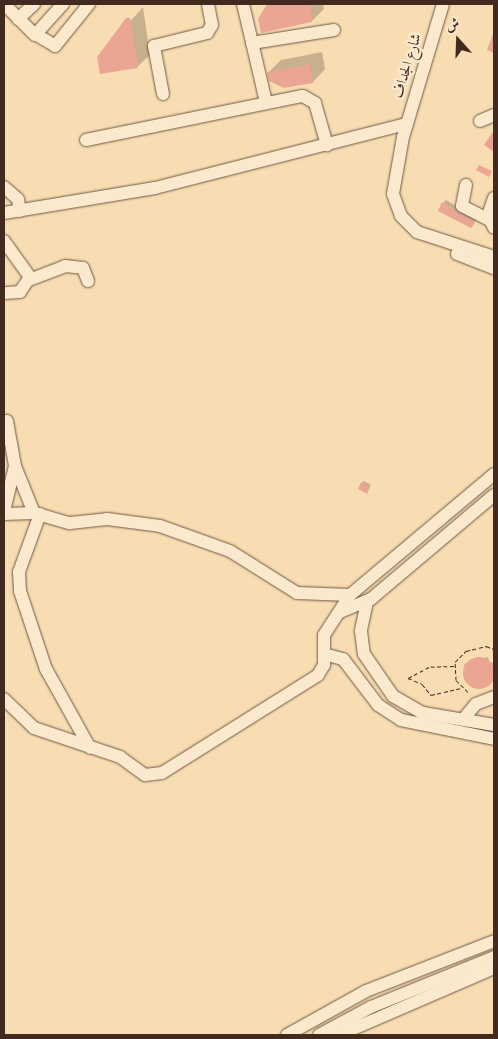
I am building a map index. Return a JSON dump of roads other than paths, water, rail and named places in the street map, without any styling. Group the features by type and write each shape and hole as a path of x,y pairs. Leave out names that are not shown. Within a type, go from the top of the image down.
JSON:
{"street":[{"path":"4,4 35,34 56,46 89,4"},
{"path":"18,19 34,4"},
{"path":"35,34 63,4"},
{"path":"163,94 154,46 207,33 212,25 208,4"},
{"path":"243,4 266,102"},
{"name":"شارع الجداف","path":"403,137 443,4"},
{"path":"252,43 334,30"},
{"path":"86,140 266,102 310,98 327,145"},
{"path":"480,121 494,115"},
{"path":"4,213 115,197 407,124"},
{"path":"403,137 393,187 406,222 424,235 494,256"},
{"path":"403,137 387,186 396,218 414,236 494,268"},
{"path":"466,185 462,206 492,224 494,198"},
{"path":"4,187 18,199 20,211"},
{"path":"4,241 24,265 30,280"},
{"path":"4,293 20,292 30,280 65,266 83,268 88,281"},
{"path":"7,421 15,466 37,513 19,572 20,591 46,669 90,748"},
{"path":"15,466 4,513 37,513 65,523 107,519 169,529 230,551 297,593 350,595"},
{"path":"4,699 28,726 120,757 145,775 162,773 318,675 324,654 324,635 350,595 494,474"},
{"path":"340,612 367,602 494,495"},
{"path":"480,508 494,506"},
{"path":"367,602 362,646 372,668 393,696 424,713 465,717 494,725"},
{"path":"324,654 344,659 378,705 401,720 494,739"},
{"path":"465,717 476,704 494,696"},
{"path":"287,1035 366,991 494,941"},
{"path":"319,1035 371,1007 494,957"},
{"path":"339,1035 494,968"}]}
